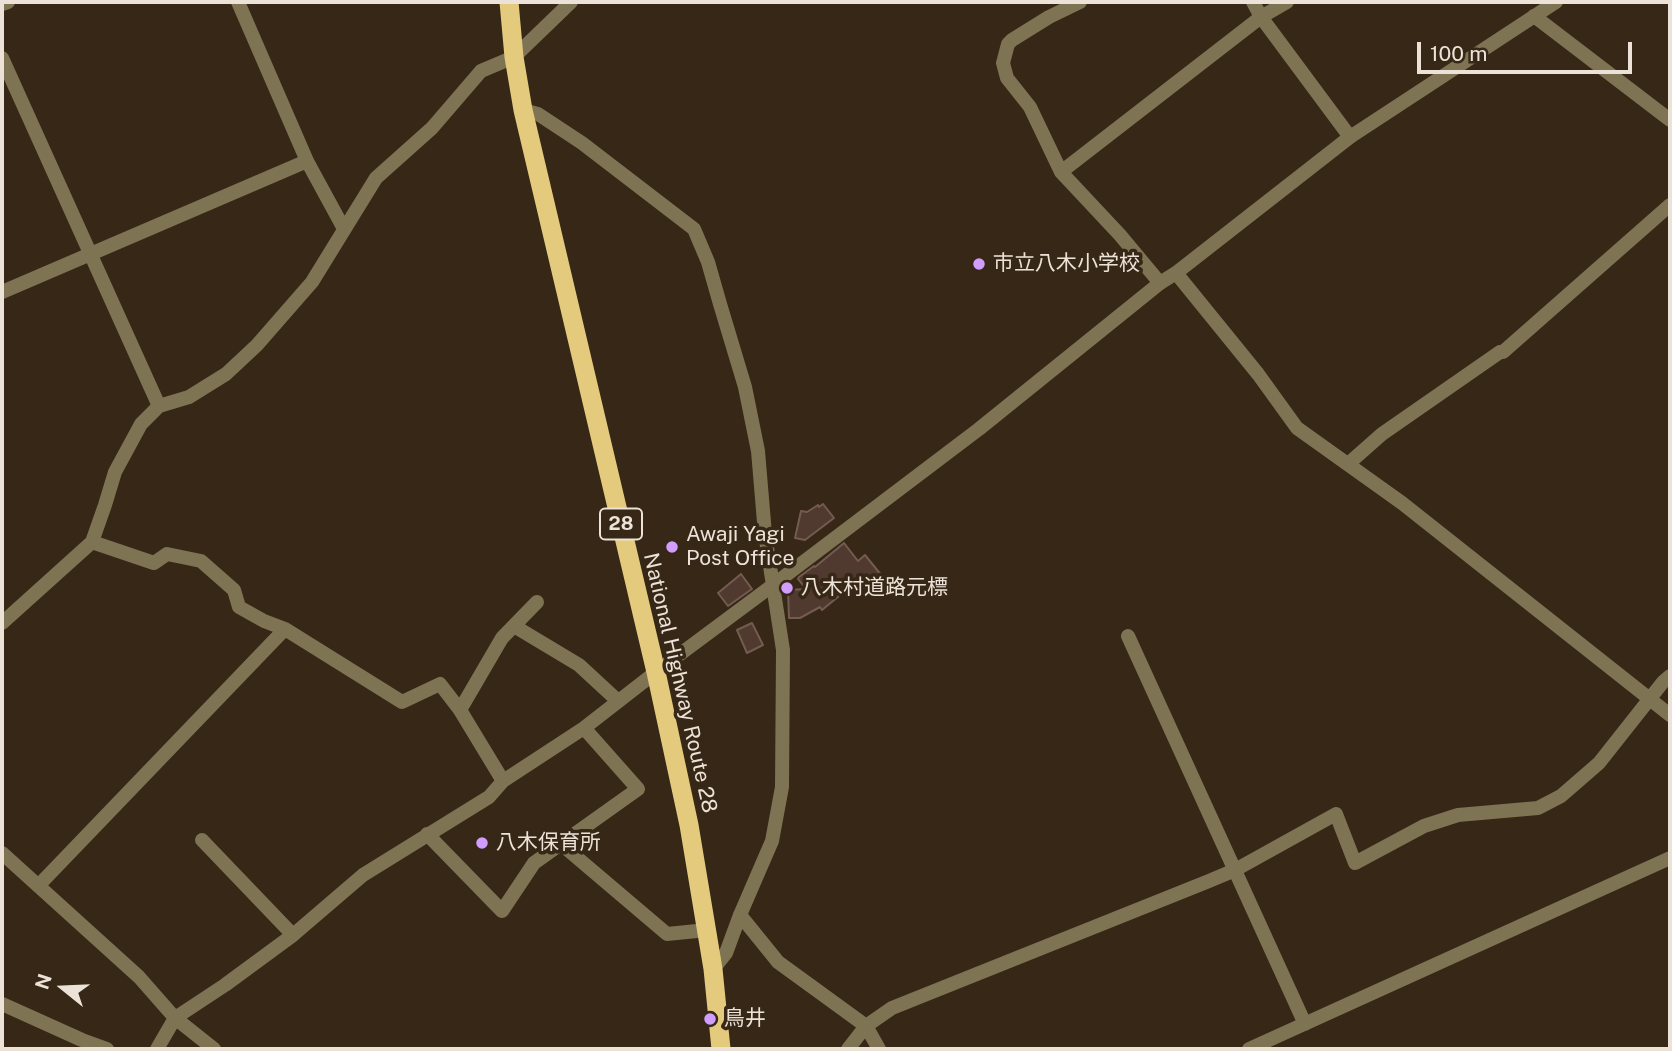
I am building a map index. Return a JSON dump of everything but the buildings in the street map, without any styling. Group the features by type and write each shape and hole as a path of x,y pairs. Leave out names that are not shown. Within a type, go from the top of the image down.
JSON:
{"highway":[{"name":"National Highway Route 28","path":"509,2 514,57 523,110 656,672 689,825 713,970 721,1049"}],"street":[{"path":"2,4 8,2"},
{"path":"238,2 307,161 344,229"},
{"path":"2,623 92,542 115,472 141,424 159,406 189,397 226,374 257,345 312,282 376,178 432,128 481,71 514,57 571,2"},
{"path":"1080,2 1049,17 1008,44 1003,62 1007,78 1030,107 1061,172 1160,283"},
{"path":"1253,2 1261,17 1350,137"},
{"path":"1061,172 1261,17 1287,2"},
{"path":"157,1049 175,1018 293,935 363,875 489,797 503,781 584,728 968,437 1160,283 1350,137 1556,2"},
{"path":"1534,16 1670,120"},
{"path":"2,58 159,406"},
{"path":"523,110 538,114 582,142 694,229 708,262 746,387 758,451 765,534 783,650 782,787 772,841 726,953 713,970"},
{"path":"2,292 307,161"},
{"path":"1348,464 1382,434 1503,352 1670,205"},
{"path":"1176,273 1258,374 1297,429 1402,503 1670,715"},
{"path":"92,542 154,562 167,555 201,561 234,590 239,607 285,629 401,702 440,684 460,710 503,781"},
{"path":"460,710 502,638 537,602"},
{"path":"514,626 579,665 618,701"},
{"path":"38,886 285,629"},
{"path":"1128,636 1305,1024"},
{"path":"848,1049 866,1026 892,1008 1235,870 1336,814 1355,863 1435,822 1458,816 1538,808 1561,796 1599,763 1670,676"},
{"path":"427,834 502,911 534,863 638,789 584,728"},
{"path":"202,840 293,935"},
{"path":"561,844 667,934 707,930"},
{"path":"2,853 139,977 175,1018 214,1049"},
{"path":"1249,1049 1670,858"},
{"path":"740,915 778,961 866,1026 880,1049"},
{"path":"2,1004 107,1049"}],"place":[{"name":"市立八木小学校","path":"979,264"},
{"name":"Awaji Yagi Post Office","path":"672,547"},
{"name":"八木村道路元標","path":"787,588"},
{"name":"八木保育所","path":"482,843"},
{"name":"鳥井","path":"710,1019"}]}
